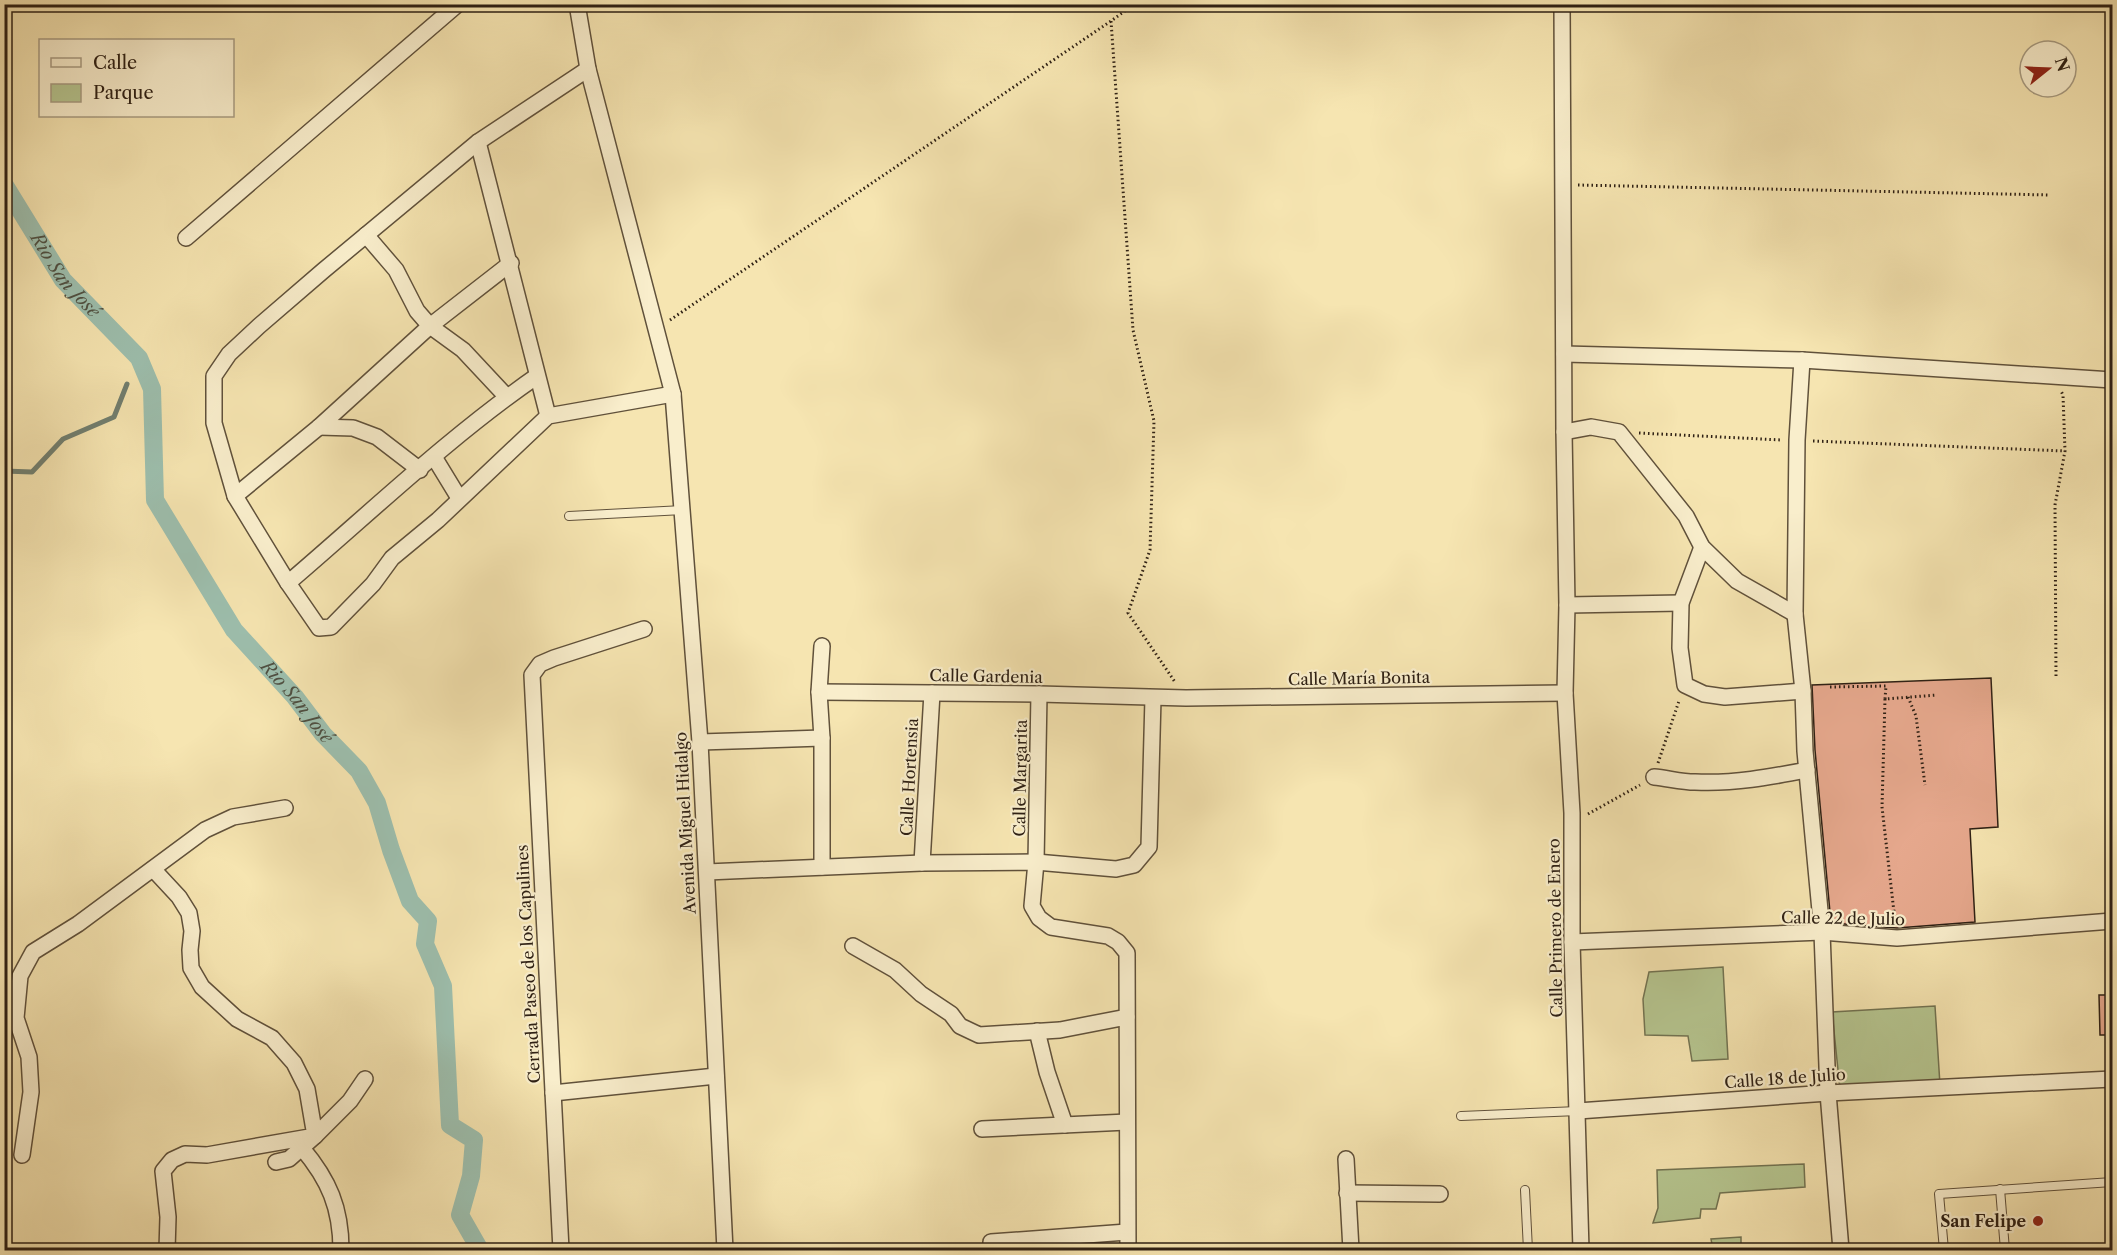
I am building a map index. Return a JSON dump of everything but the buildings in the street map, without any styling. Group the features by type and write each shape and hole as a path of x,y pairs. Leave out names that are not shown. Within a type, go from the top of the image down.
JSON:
{"street":[{"path":"186,238 458,4"},
{"name":"Avenida Miguel Hidalgo","path":"577,4 588,69 673,394 700,742 725,1251"},
{"name":"Calle Primero de Enero","path":"1563,4 1564,432 1568,605 1565,693 1572,813 1572,942 1581,1251"},
{"path":"588,69 478,142 237,347 214,376 214,423 235,496 288,583 319,628 331,627 373,584 392,558 438,520 548,416 673,394"},
{"path":"478,142 511,263 548,416"},
{"path":"366,235 396,270 407,295 430,326 463,350 507,397"},
{"path":"235,496 319,427 430,326 511,263"},
{"path":"1564,354 1802,360 2112,380"},
{"path":"1802,360 1797,440 1795,614 1822,932 1828,1093 1841,1251"},
{"path":"288,583 434,457 507,397 537,376"},
{"path":"319,427 353,428 377,437 420,470"},
{"path":"1564,432 1591,427 1619,432 1686,516 1702,548 1737,581 1795,614"},
{"path":"434,457 459,498"},
{"path":"1702,548 1680,603 1680,648 1685,685 1704,694 1725,697 1803,690"},
{"path":"1568,605 1680,603"},
{"name":"Cerrada Paseo de los Capulines","path":"561,1251 532,675 540,664 554,658 644,629"},
{"path":"822,646 819,692 822,738 822,867"},
{"name":"Calle Gardenia","path":"819,692 1039,694 1153,698"},
{"name":"Calle Hortensia","path":"922,863 932,693"},
{"name":"Calle María Bonita","path":"1153,698 1565,693"},
{"name":"Calle Margarita","path":"1039,694 1036,862 1032,906 1039,918 1051,927 1108,936 1118,942 1127,953 1128,1251"},
{"path":"706,872 922,863 1036,862 1116,869 1134,865 1149,847 1153,698"},
{"path":"700,742 822,738"},
{"path":"1654,777 1695,782 1728,782 1762,779 1807,770"},
{"path":"22,1155 31,1092 29,1057 10,1018 20,975 33,952 78,924 205,830 233,817 285,807"},
{"path":"153,869 179,897 189,913 192,931 191,968 202,987 237,1019 272,1038 294,1063 307,1089 315,1136"},
{"name":"Calle 22 de Julio","path":"1572,942 1822,932 1897,938 2112,921"},
{"path":"853,946 895,970 921,994 951,1014 960,1026 980,1035 1060,1030 1127,1017"},
{"path":"1037,1031 1047,1072 1065,1125"},
{"path":"553,1093 716,1076"},
{"path":"276,1162 289,1159 315,1136 350,1101 365,1079"},
{"name":"Calle 18 de Julio","path":"1578,1110 1828,1093 2112,1079"},
{"path":"982,1129 1127,1122"},
{"path":"166,1251 168,1217 163,1172 172,1160 185,1154 207,1155 315,1136"},
{"path":"302,1148 316,1166 338,1212 341,1251"},
{"path":"1346,1159 1351,1251"},
{"path":"1347,1193 1440,1194"},
{"path":"991,1242 1127,1232"}],"lane":[{"path":"569,516 683,510"},
{"name":"Calle 18 de Julio","path":"1461,1116 1578,1110"},
{"path":"1944,1251 1939,1194 2112,1182"},
{"path":"1525,1190 1527,1251"},
{"path":"2000,1190 2005,1251"}],"path":[{"path":"657,329 1111,21 1129,8 1130,4"},
{"path":"1111,21 1134,330 1154,421 1150,550 1128,613 1186,698"},
{"path":"1564,184 2049,195"},
{"path":"2053,377 2063,395 2066,451 2055,504 2056,676"},
{"path":"1619,432 2066,451"},
{"path":"1830,687 1886,686 1882,807 1897,938"},
{"path":"1885,699 1937,695"},
{"path":"1908,697 1916,716 1924,785"}],"green space":[{"path":"1723,967 1728,1059 1692,1061 1688,1036 1645,1035 1643,999 1649,972"},
{"path":"1935,1006 1940,1085 1840,1089 1832,1012"},
{"path":"1804,1164 1805,1187 1720,1193 1716,1209 1701,1209 1700,1218 1653,1223 1658,1208 1657,1170"},
{"path":"1741,1237 1741,1250 1713,1250 1711,1239"}],"waterway":[{"name":"Rio San José","path":"4,184 63,280 139,358 152,389 155,500 234,630 295,697 323,734 359,771 377,803 410,901 428,921 425,944 443,986 450,1125 474,1140 471,1176 460,1215 480,1250"},
{"path":"4,471 32,472 63,439 114,417 127,384"}],"place":[{"name":"San Felipe","path":"2038,1221"}]}
